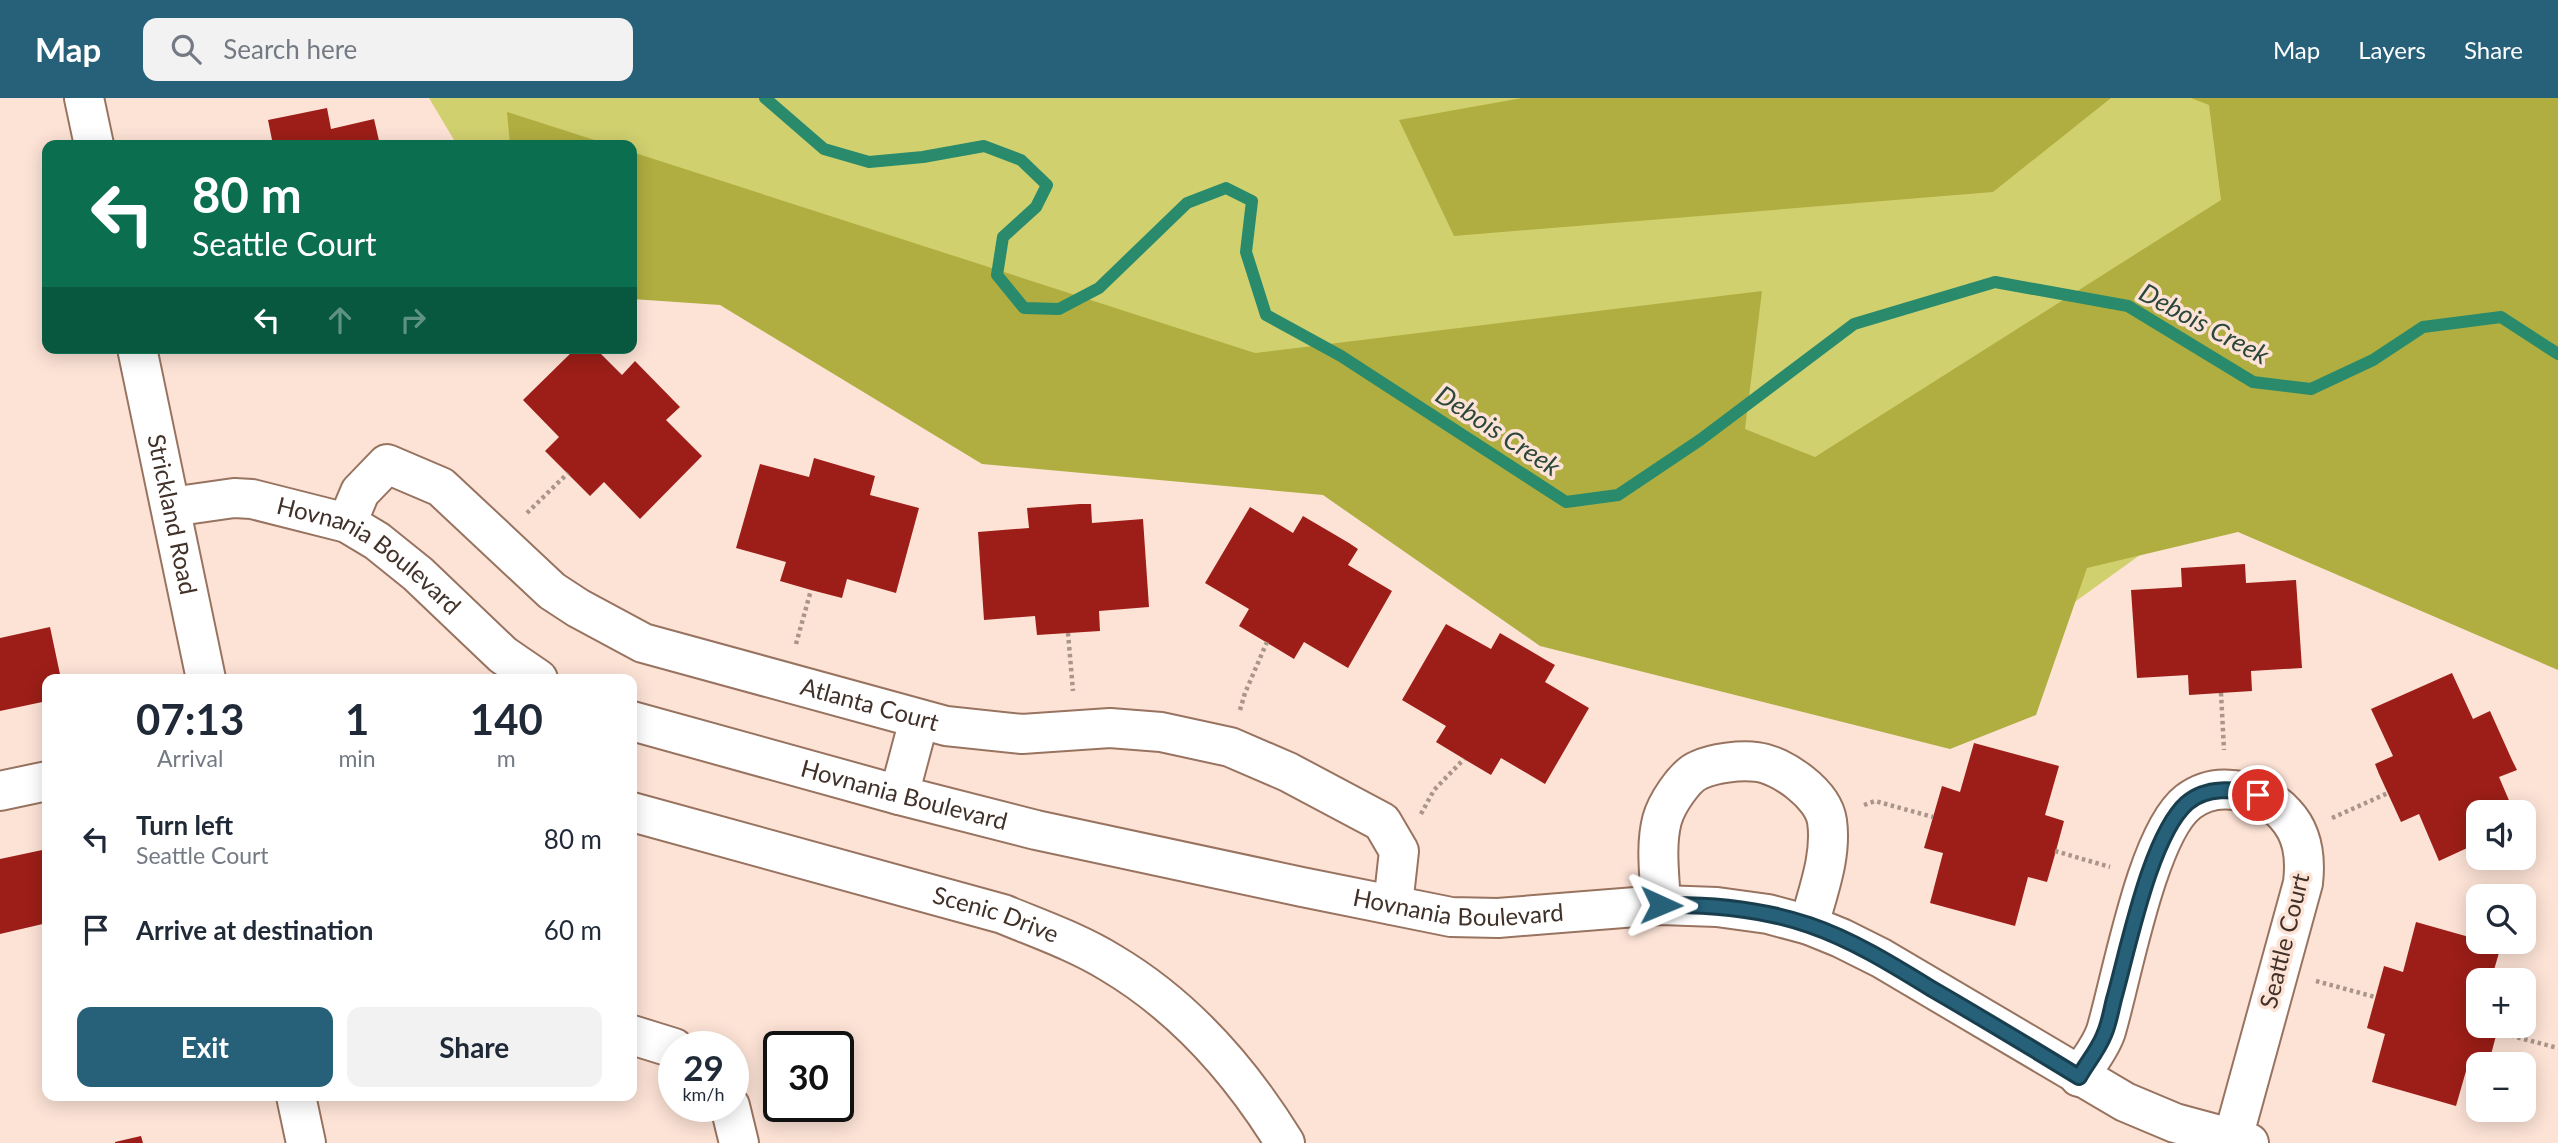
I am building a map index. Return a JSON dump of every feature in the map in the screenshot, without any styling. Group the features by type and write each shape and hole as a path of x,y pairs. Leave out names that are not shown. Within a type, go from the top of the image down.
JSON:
{"street":[{"path":"84,98 93,140"},
{"name":"Strickland Road","path":"138,354 205,674"},
{"name":"Atlanta Court","path":"347,523 360,492 387,464 441,487 552,591 643,643 919,720 968,730 1022,734 1110,728 1161,732 1230,747 1288,772 1382,822 1399,851 1393,905"},
{"name":"Hovnania Boulevard","path":"171,507 234,498 252,499 347,523 377,541 503,654 531,674"},
{"path":"899,795 919,720"},
{"name":"Hovnania Boulevard","path":"637,722 1035,830 1451,917 1498,918 1661,905 1717,907 1768,914 1809,925 1881,958 2125,1102 2175,1123 2241,1141"},
{"path":"1661,905 1659,856 1662,820 1674,793 1697,770 1718,765 1758,762 1795,778 1816,798 1826,819 1827,858 1809,925"},
{"path":"0,791 42,782"},
{"name":"Seattle Court","path":"2079,1077 2105,1034 2148,877 2173,820 2187,803 2205,792 2227,789 2258,795 2272,801 2295,827 2304,849 2305,870 2241,1141"},
{"name":"Scenic Drive","path":"637,813 1003,914 1061,937 1111,963 1189,1020 1227,1060 1261,1104 1285,1143"},
{"path":"637,1037 658,1043"},
{"path":"297,1101 306,1143"},
{"path":"734,1122 739,1143"}],"path":[{"path":"538,503 568,473"},
{"path":"800,628 811,590"},
{"path":"1068,633 1072,676"},
{"path":"1245,693 1267,642"},
{"path":"2221,692 2223,733"},
{"path":"1434,790 1464,759"},
{"path":"2348,811 2388,793"},
{"path":"1875,801 1933,817"},
{"path":"2055,851 2097,864"},
{"path":"2331,985 2375,997"},
{"path":"2520,1038 2558,1048"}],"shaded area":[{"path":"429,98 2558,98 2208,506 2033,632 1289,451 637,261 637,140 454,140"},
{"path":"1522,98 2111,98 1993,192 1454,236 1399,120"},
{"path":"2191,98 2558,98 2558,670 2238,532 2087,568 2036,715 1950,749 1540,646 1323,495 982,464 720,305 637,299 637,154 1255,353 1762,291 1745,429 1815,457 2221,200 2209,105"},
{"path":"507,112 594,140 510,140"}],"building":[{"path":"327,108 331,129 374,119 379,140 272,140 268,120"},
{"path":"570,354 601,354 622,375 635,361 680,407 666,420 702,456 640,519 604,482 590,496 545,451 559,437 523,400"},
{"path":"814,458 875,476 870,495 919,508 896,593 847,579 842,598 811,590 780,581 786,562 736,548 760,464 809,477"},
{"path":"1091,504 1092,523 1143,519 1149,607 1099,611 1100,631 1037,635 1035,616 984,620 978,532 1029,528 1027,508"},
{"path":"1250,507 1293,533 1303,516 1349,543 1358,549 1348,565 1392,591 1348,668 1304,642 1294,659 1239,626 1249,609 1205,583"},
{"path":"2245,564 2246,583 2296,580 2302,668 2251,671 2252,691 2189,695 2188,675 2137,678 2131,590 2182,587 2181,568"},
{"path":"1446,624 1491,649 1500,633 1555,665 1545,682 1589,708 1545,784 1501,758 1491,775 1436,742 1446,726 1402,700"},
{"path":"50,627 60,674 42,674 42,702 0,711 0,638"},
{"path":"2452,673 2473,719 2490,711 2517,770 2499,777 2509,800 2466,800 2466,849 2439,861 2419,814 2401,822 2375,764 2393,756 2371,709"},
{"path":"1974,743 2059,766 2045,815 2064,821 2054,858 2047,882 2028,877 2015,926 1930,903 1943,853 1924,848 1942,786 1960,792"},
{"path":"42,850 42,924 0,934 0,859"},
{"path":"2416,922 2466,936 2466,954 2499,954 2495,968 2466,968 2466,1038 2496,1038 2492,1052 2466,1052 2466,1071 2456,1106 2372,1082 2385,1034 2367,1028 2384,966 2403,972"},
{"path":"141,1136 143,1143 115,1143 115,1142"}],"waterway":[{"name":"Debois Creek","path":"765,98 824,149 869,162 923,157 984,146 1021,160 1047,185 1036,207 1003,237 997,275 1024,308 1059,309 1099,288 1187,203 1226,188 1252,201 1246,252 1266,315 1341,356 1566,502 1618,495 1700,440 1854,324 1995,282 2128,306 2253,382 2311,389 2373,360 2423,327 2501,317 2558,354"}],"route":[{"path":"1661,905 1717,907 1768,914 1841,937 1881,958 2079,1077 2105,1034 2148,877 2173,820 2187,803 2205,792 2227,789 2258,795"}]}
